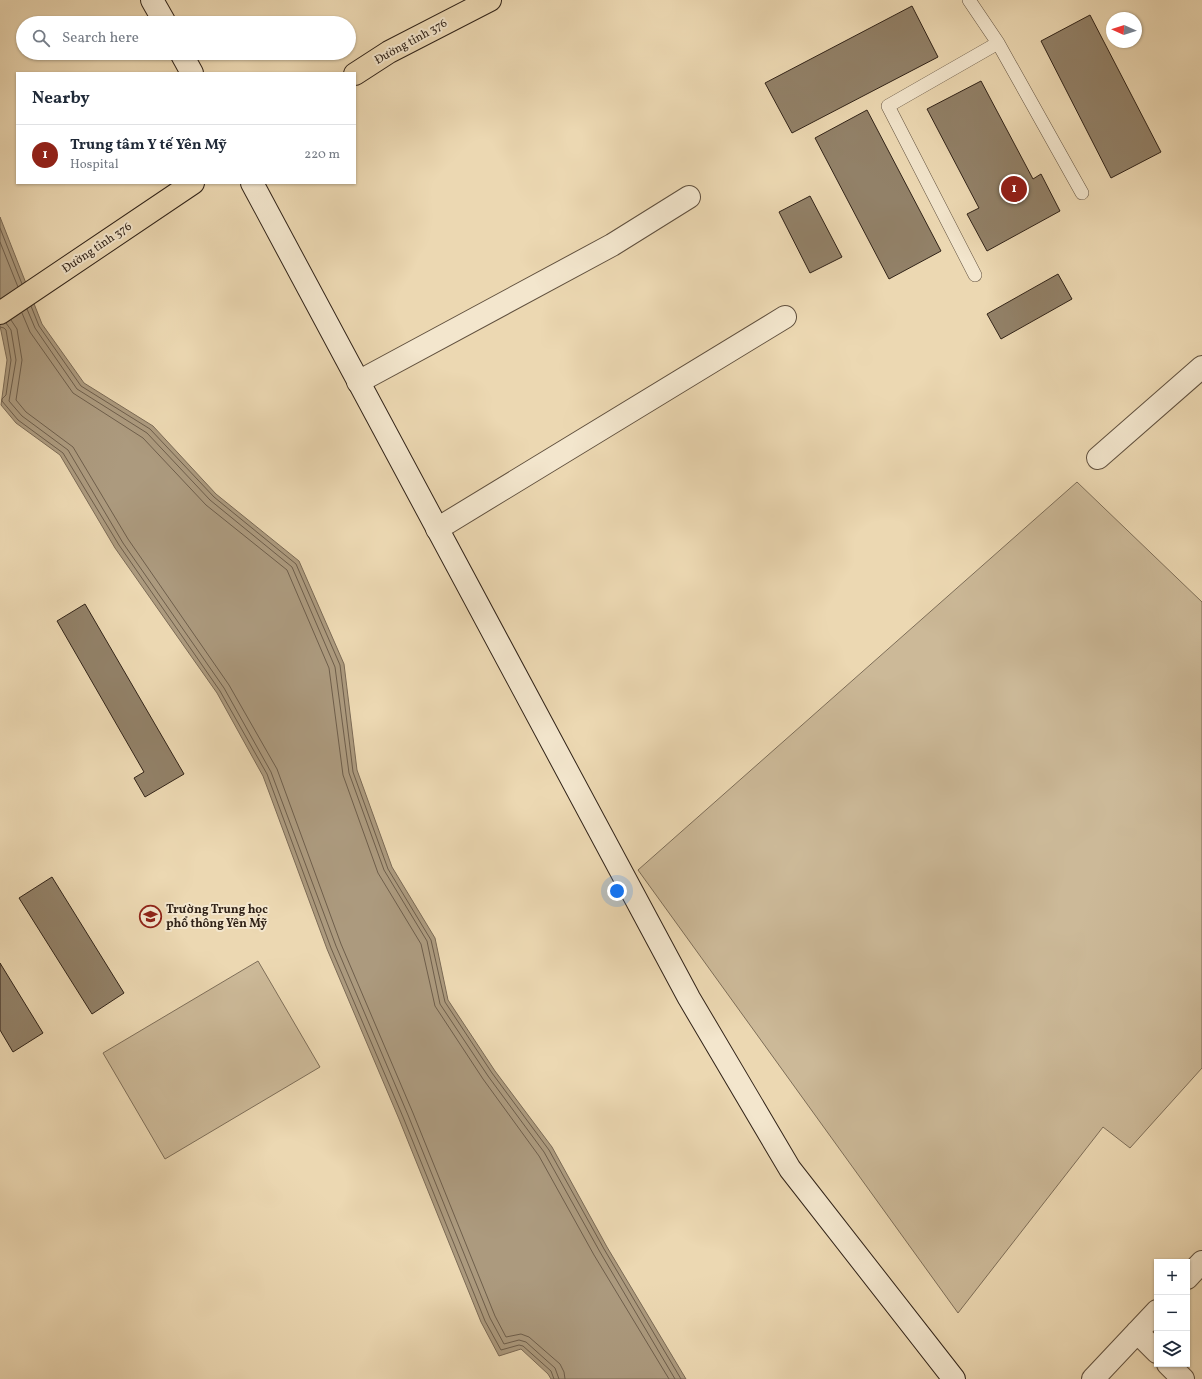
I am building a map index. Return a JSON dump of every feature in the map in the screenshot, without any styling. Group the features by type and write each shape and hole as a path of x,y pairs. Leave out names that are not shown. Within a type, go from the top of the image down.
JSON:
{"main road":[{"path":"152,0 161,16"},
{"name":"Đường tỉnh 376","path":"356,73 389,52 490,0"},
{"path":"185,60 191,72"},
{"name":"Đường tỉnh 376","path":"0,313 192,184"},
{"path":"253,184 689,998 790,1169 954,1379"},
{"path":"358,382 612,245 689,197"},
{"path":"437,530 784,317"},
{"path":"1098,458 1202,367"},
{"path":"1190,1275 1202,1262"},
{"path":"1093,1379 1154,1314"},
{"path":"1137,1332 1154,1349"},
{"path":"1171,1367 1183,1379"}],"lane":[{"path":"969,0 998,43 1082,193"},
{"path":"975,275 888,106 998,43"}],"shaded area":[{"path":"1077,482 1202,602 1202,1068 1130,1148 1103,1127 958,1313 638,870"},
{"path":"258,961 320,1067 165,1159 103,1053"}],"water":[{"path":"0,217 42,324 84,383 153,426 216,494 299,561 344,664 357,770 392,867 435,938 448,1000 495,1071 552,1147 607,1247 686,1379 551,1379 548,1374 521,1349 499,1356 481,1322 399,1119 327,949 263,776 217,693 115,548 60,455 16,423 1,405 7,360 0,326"}],"building":[{"path":"912,6 938,57 792,133 765,83"},
{"path":"1090,15 1161,152 1111,178 1041,41"},
{"path":"981,81 1033,179 1041,174 1060,211 987,251 967,214 979,208 927,109"},
{"path":"867,110 941,251 889,279 815,138"},
{"path":"810,196 842,257 810,273 779,212"},
{"path":"1058,274 1072,299 1001,339 987,314"},
{"path":"85,604 184,774 145,797 134,778 144,772 57,621"},
{"path":"52,877 124,993 92,1014 19,898"},
{"path":"0,963 43,1033 13,1052 0,1030"}],"place":[{"name":"Trung tâm Y tế Yên Mỹ","path":"1014,189"},
{"name":"Trường Trung học phổ thông Yên Mỹ","path":"150,917"}]}
